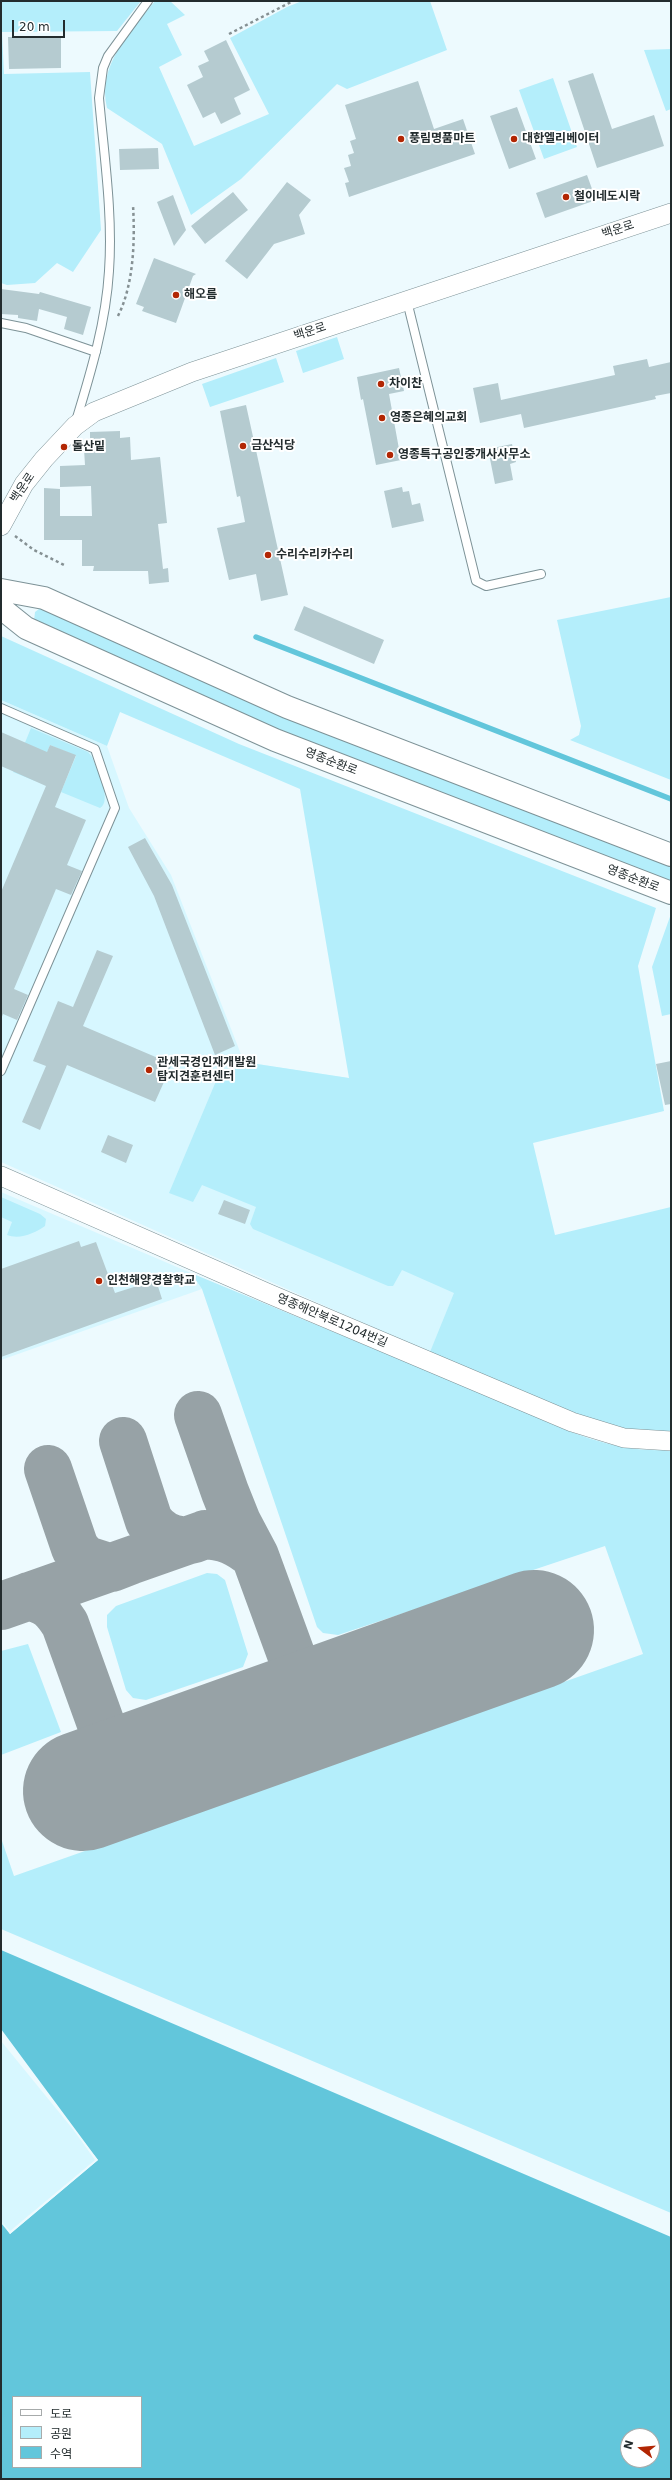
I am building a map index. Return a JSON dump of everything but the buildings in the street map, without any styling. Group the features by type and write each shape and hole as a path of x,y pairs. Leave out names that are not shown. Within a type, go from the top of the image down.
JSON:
{"main road":[{"path":"1,590 44,598 287,707 671,855"},
{"name":"영종순환로","path":"1,608 26,628 275,740 671,893"}],"street":[{"name":"백운로","path":"1,525 24,484 75,426 94,412 179,377 671,213"},
{"name":"영종해안북로1204번길","path":"1,1176 267,1293 572,1422 624,1438 671,1441"}],"lane":[{"path":"75,426 96,352 106,298 110,245 99,98 100,82 108,56 148,1"},
{"path":"407,301 476,582 486,586 541,574"},
{"path":"1,323 26,328 96,352"},
{"path":"1,708 95,749 115,808 1,1071"}],"path":[{"path":"229,34 293,1"},
{"path":"116,319 127,287 132,255 133,205"},
{"path":"1,525 34,550 64,565"}],"shaded area":[{"name":"관세국경인재개발원 탐지견훈련센터","path":"1,700 107,746 129,808 171,875 244,1062 368,1081 606,1427 404,1341 1,1162"},
{"name":"인천해양경찰학교","path":"1,1192 191,1273 202,1289 1,1360"},
{"path":"1,2041 98,2160 10,2234 1,2223"}],"green space":[{"path":"1,1 141,1 117,31 2,32 4,74 90,72 101,230 73,272 57,263 35,283 7,285 1,283"},
{"path":"155,1 170,1 185,15 167,24 182,55 159,67 194,146 269,114 230,38 287,7 302,1 430,1 447,50 347,89 337,84 241,179 191,215 162,144 107,108 105,92 111,63 126,37"},
{"path":"671,49 671,109 666,111 644,50"},
{"path":"553,78 577,147 544,159 519,90"},
{"path":"337,337 344,359 303,373 296,351"},
{"path":"276,358 284,382 210,407 202,384"},
{"path":"671,597 671,780 570,740 579,735 581,726 557,620"},
{"path":"39,609 45,609 671,863 671,884 295,739 34,621 35,612"},
{"path":"1,636 239,744 656,908 638,966 664,1111 533,1143 555,1235 671,1207 671,1433 606,1427 430,1352 454,1293 402,1270 393,1286 388,1286 253,1229 250,1224 256,1207 202,1185 193,1202 169,1193 219,1074 244,1062 349,1078 300,789 120,712 107,746 1,700"},
{"path":"31,728 88,752 97,769 104,792 104,804 100,808 61,792 76,756 50,745 35,781 13,772"},
{"path":"671,914 671,1014 662,1016 652,967"},
{"path":"1,1197 40,1214 46,1219 45,1226 37,1231 22,1236 17,1237 7,1235 12,1222 1,1217"},
{"path":"191,1273 522,1410 576,1434 613,1445 651,1450 671,1450 671,2213 1,1929 1,1838 14,1876 643,1654 605,1546 338,1635 323,1633 317,1627 202,1289"},
{"path":"207,1573 217,1574 225,1580 248,1654 243,1667 146,1700 133,1698 126,1690 107,1627 107,1615 116,1606"},
{"path":"28,1644 61,1732 1,1755 1,1651"}],"water":[{"path":"1,1950 671,2237 671,2479 1,2479 1,2223 10,2234 98,2160 1,2029"}],"pier":[{"path":"70,2125 98,2160 10,2234 1,2221 10,2231 95,2160"}],"waterway":[{"path":"256,637 671,799"}],"taxiway":[{"path":"198,1415 237,1522 255,1556 311,1709"},
{"path":"123,1441 149,1521 161,1532 174,1539 189,1540 205,1534"},
{"path":"48,1469 75,1548 84,1559 112,1568 130,1561"},
{"path":"1,1606 203,1535 225,1538 237,1543 255,1556"},
{"path":"29,1596 50,1606 58,1613 65,1624 105,1735 109,1742 122,1757 149,1768"}],"runway":[{"path":"83,1791 534,1630"}],"place":[{"name":"풍림명품마트","path":"401,139"},
{"name":"대한엘리베이터","path":"514,139"},
{"name":"철이네도시락","path":"566,197"},
{"name":"해오름","path":"176,295"},
{"name":"차이찬","path":"381,384"},
{"name":"영종은혜의교회","path":"382,418"},
{"name":"금산식당","path":"243,446"},
{"name":"돌산밑","path":"64,447"},
{"name":"영종특구공인중개사사무소","path":"390,455"},
{"name":"수리수리카수리","path":"268,555"},
{"name":"관세국경인재개발원 탐지견훈련센터","path":"149,1070"},
{"name":"인천해양경찰학교","path":"99,1281"}]}
